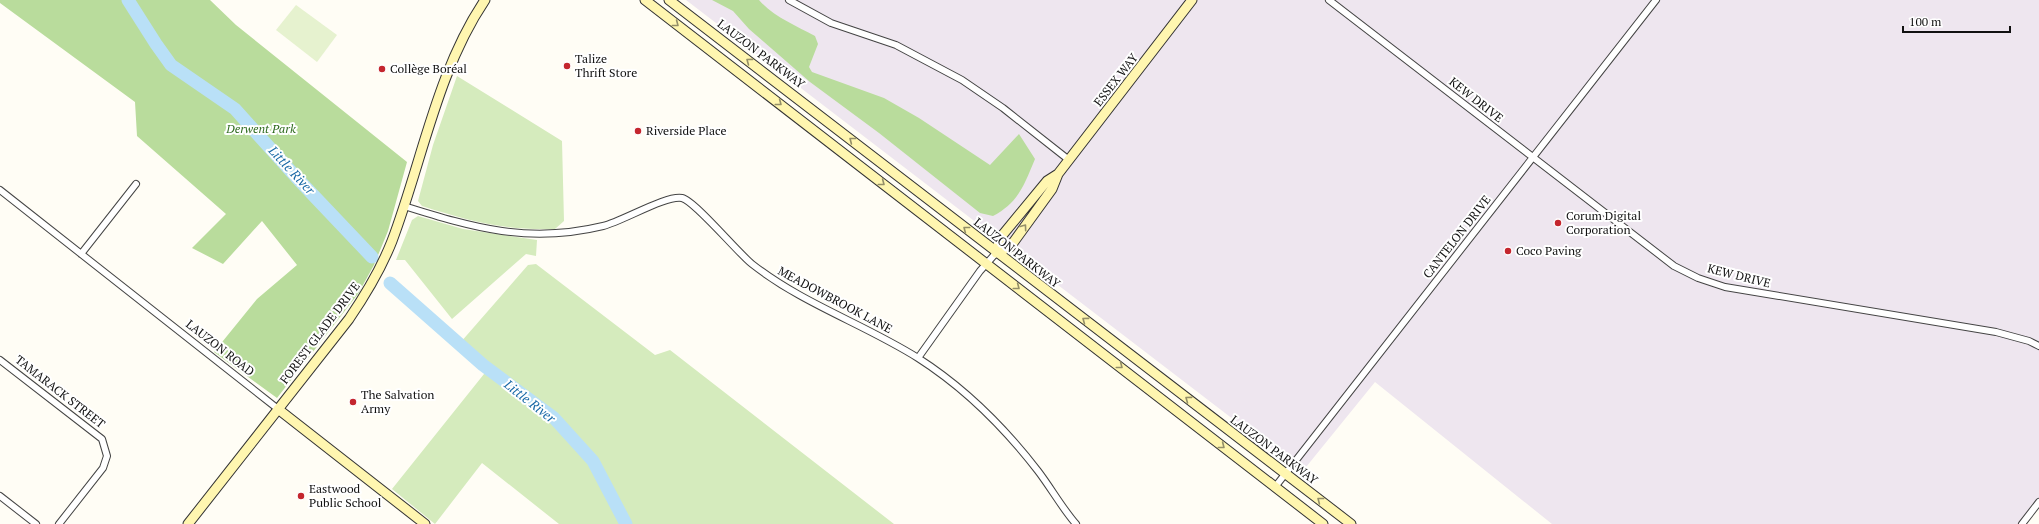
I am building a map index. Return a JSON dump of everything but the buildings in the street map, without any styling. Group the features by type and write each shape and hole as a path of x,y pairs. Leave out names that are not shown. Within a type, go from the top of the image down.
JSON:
{"main road":[{"name":"FOREST GLADE DRIVE","path":"188,524 349,319 372,283 391,243 448,70 485,0"},
{"path":"645,0 1323,524"},
{"name":"LAUZON PARKWAY","path":"669,0 810,107 996,253 1351,524"},
{"name":"ESSEX WAY","path":"996,253 1010,247 1052,189 1058,174 1192,0"},
{"name":"ESSEX WAY","path":"996,253 1000,238 1047,181 1058,174"},
{"name":"LAUZON ROAD","path":"278,409 426,524"}],"street":[{"path":"789,0 831,23 896,45 962,80 1003,108 1069,160"},
{"name":"KEW DRIVE","path":"1329,0 1674,266 1698,278 1725,287 1996,332 2029,340 2039,346"},
{"name":"CANTELON DRIVE","path":"1275,487 1656,0"},
{"path":"81,254 136,184"},
{"name":"LAUZON ROAD","path":"0,190 278,409"},
{"name":"MEADOWBROOK LANE","path":"404,206 452,221 491,230 529,234 568,232 604,225 670,198 684,198 696,206 731,245 752,264 785,288 918,358 968,395 990,416 1030,461 1076,524"},
{"name":"ESSEX WAY","path":"918,358 986,263 996,253"},
{"name":"TAMARACK STREET","path":"0,360 102,439 107,456 103,468 59,524"},
{"path":"0,496 36,524"},
{"path":"2022,524 2039,502"}],"shaded area":[{"path":"686,0 2039,0 2039,502 2022,524 1552,524 1375,382 1302,472"}],"green space":[{"name":"Derwent Park","path":"0,0 210,0 236,25 407,162 388,231 374,265 358,294 277,398 214,352 257,299 297,265 262,221 223,264 192,248 226,214 137,136 135,102 0,3"},
{"path":"712,0 759,0 778,16 815,36 818,44 809,67 812,72 884,98 919,118 990,165 1019,134 1035,159 1020,192 1009,205 993,216 980,213 879,133 810,82 749,29 733,11"},
{"path":"296,5 337,35 317,62 276,30"},
{"path":"457,76 562,141 564,221 555,229 504,227 488,224 422,206 418,201 433,145"},
{"path":"418,216 463,229 537,240 536,256 526,254 452,319 405,260 396,260 412,220"},
{"path":"536,264 655,355 670,350 894,524 559,524 482,463 435,524 392,489 488,369 460,343 528,265"}],"waterway":[{"name":"Little River","path":"128,0 171,65 235,109 296,177 372,257"},
{"name":"Little River","path":"390,283 483,365 554,418 593,461 626,524"}],"place":[{"name":"Talize Thrift Store","path":"567,66"},
{"name":"Collège Boréal","path":"382,69"},
{"name":"Riverside Place","path":"638,131"},
{"name":"Corum Digital Corporation","path":"1558,223"},
{"name":"Coco Paving","path":"1508,251"},
{"name":"The Salvation Army","path":"353,402"},
{"name":"Eastwood Public School","path":"301,496"}]}
